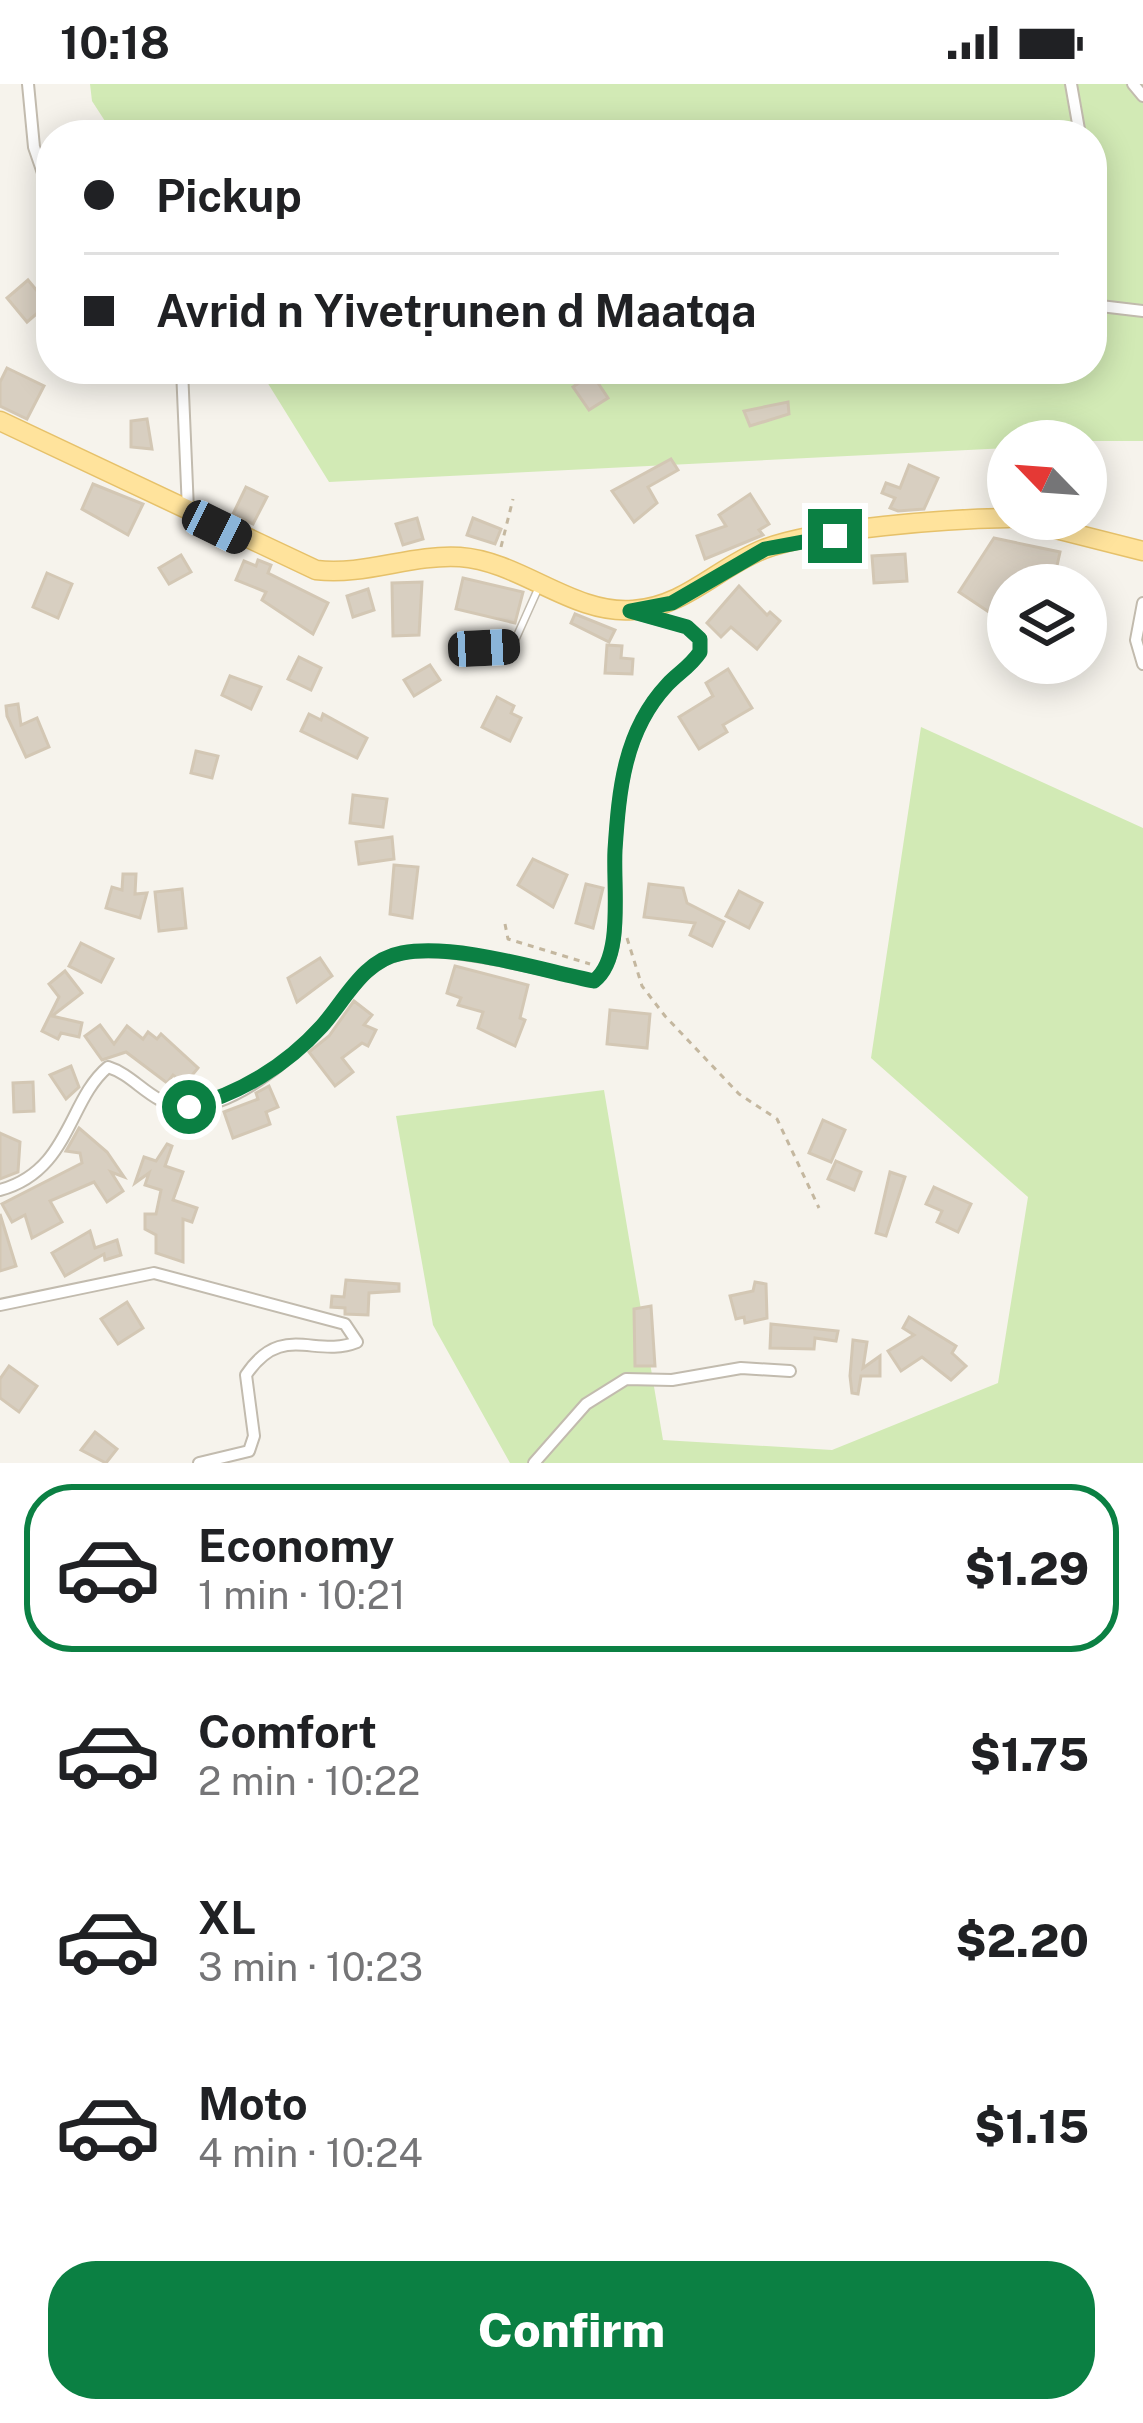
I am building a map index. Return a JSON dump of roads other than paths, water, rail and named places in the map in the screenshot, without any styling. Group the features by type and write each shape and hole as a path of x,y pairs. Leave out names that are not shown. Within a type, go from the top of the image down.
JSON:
{"main road":[{"path":"0,421 316,570 348,574 460,557 592,604 630,611 672,603 765,549 952,519 987,518"},
{"path":"1099,540 1143,551"}],"street":[{"path":"28,84 36,153"},
{"path":"1071,84 1077,120"},
{"path":"1133,84 1143,96"},
{"path":"1107,307 1143,311"},
{"path":"183,384 188,513"},
{"path":"1143,603 1136,640 1143,664"},
{"path":"0,1190 19,1185 50,1157 108,1067 121,1071 158,1101 189,1107 230,1096 320,1029 364,973 394,955 467,956 594,981 608,970 615,952 611,919 621,775 638,727 667,684 700,652 700,639 687,627 630,611"},
{"path":"0,1305 154,1274 345,1324 356,1335 357,1342 347,1346 296,1342 257,1358 246,1375 254,1436 249,1451 199,1463"},
{"path":"534,1463 586,1404 626,1379 672,1380 741,1368 790,1371"}],"lane":[{"path":"484,648 512,647 520,638 540,583"}]}
